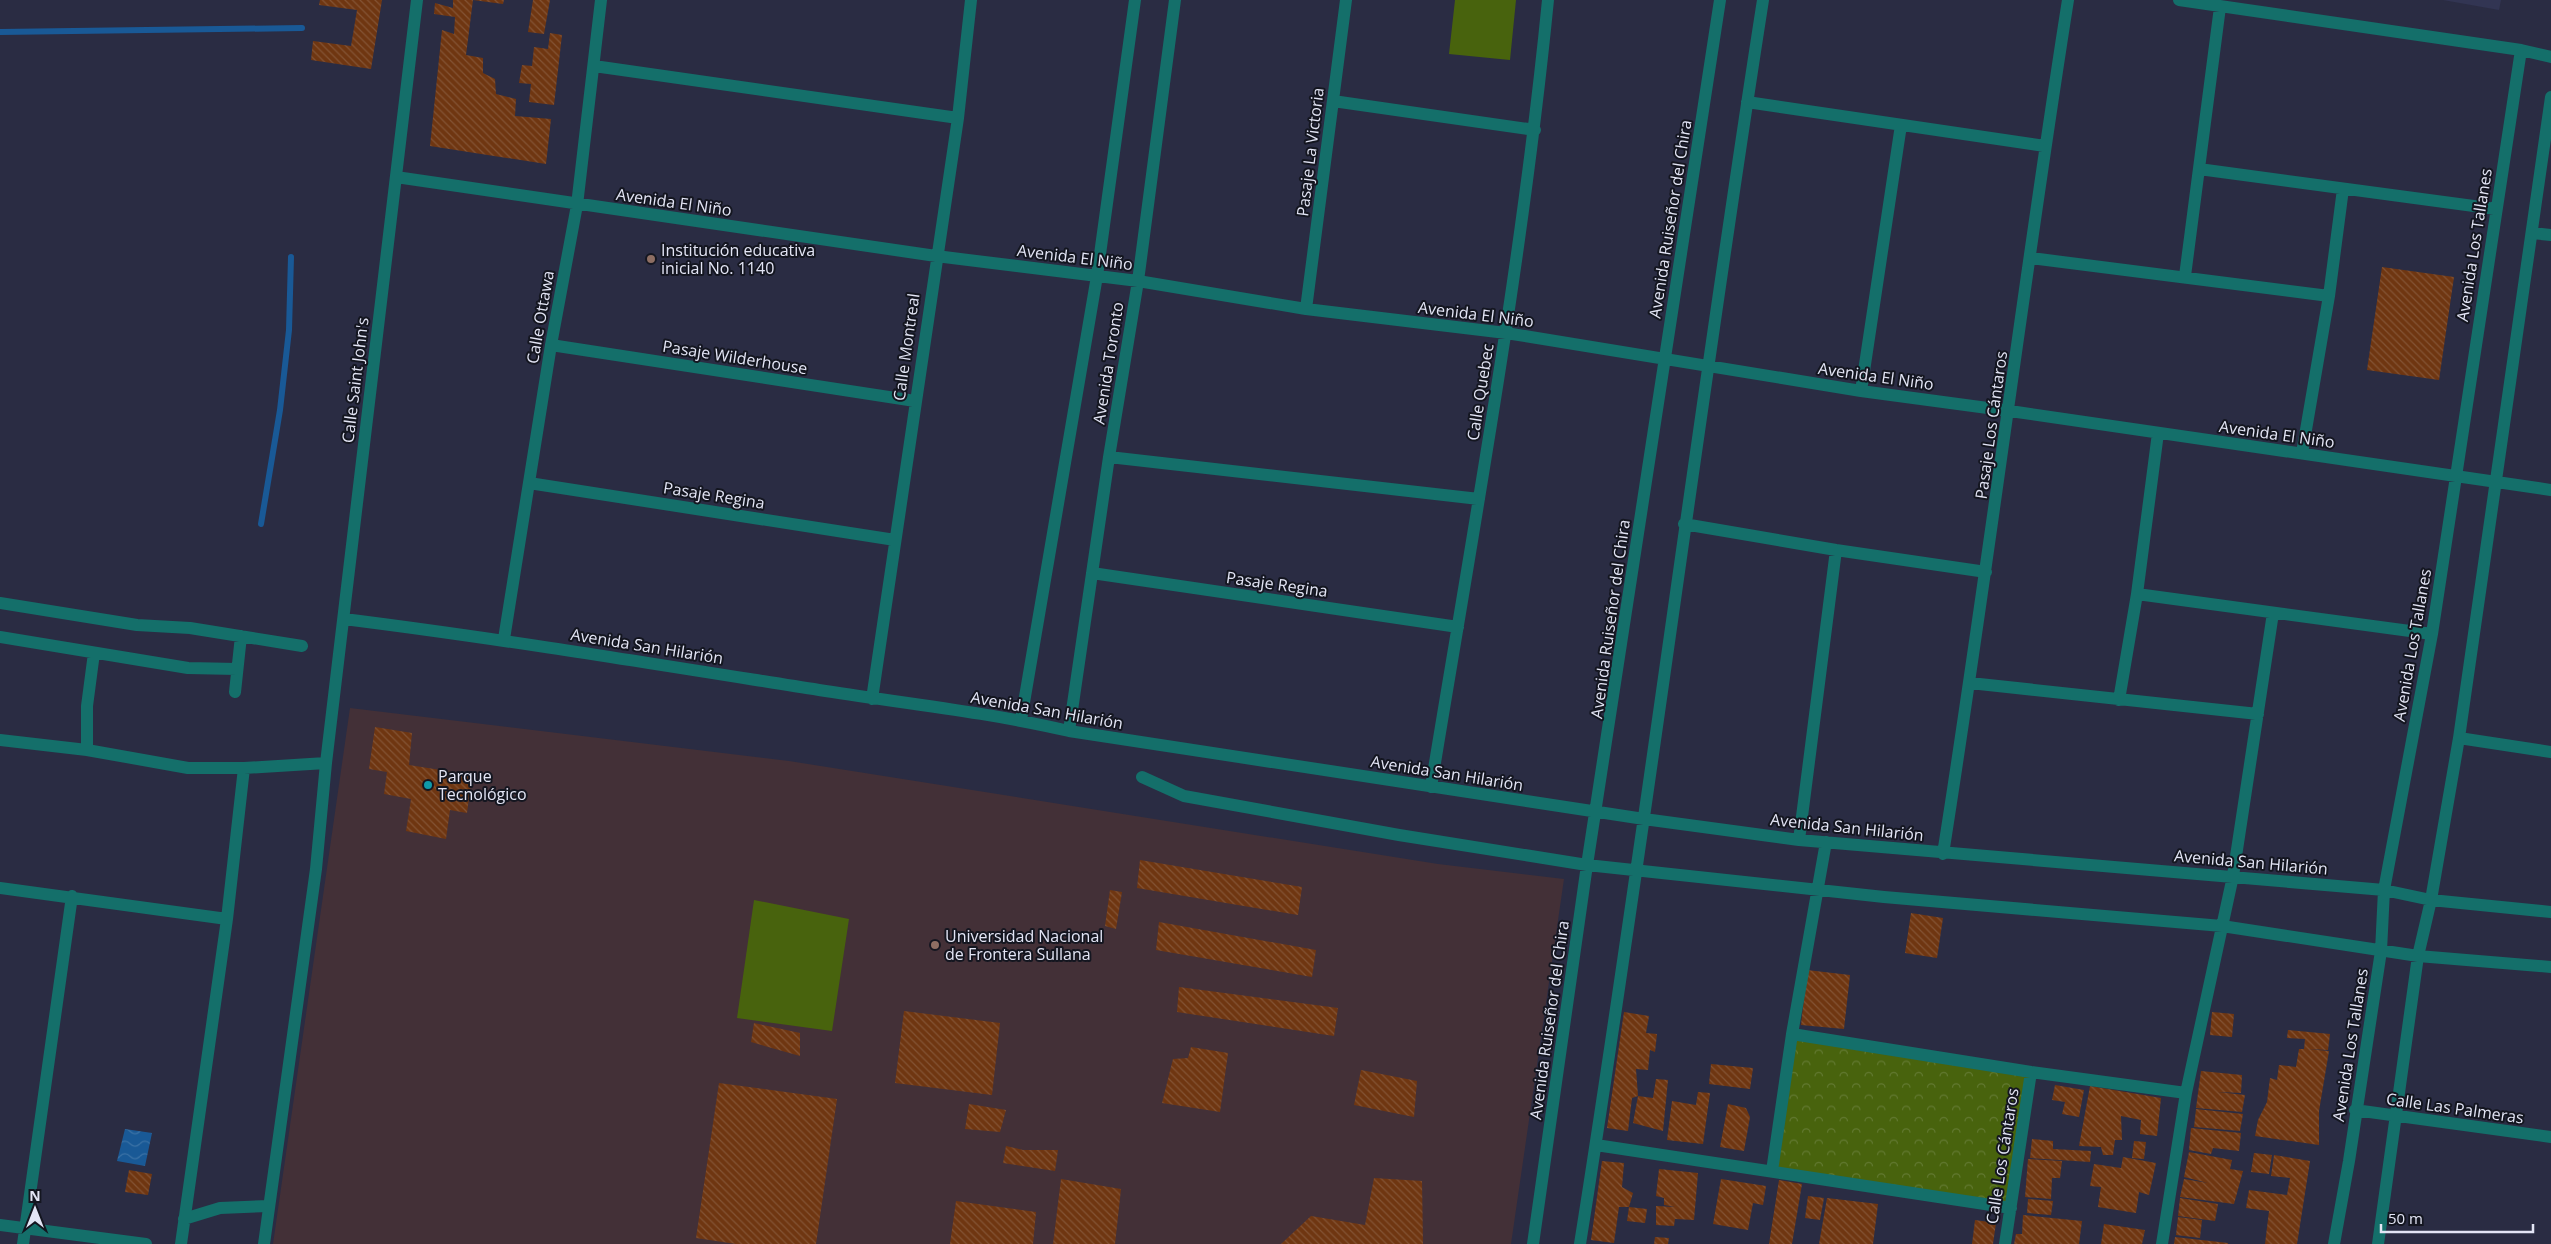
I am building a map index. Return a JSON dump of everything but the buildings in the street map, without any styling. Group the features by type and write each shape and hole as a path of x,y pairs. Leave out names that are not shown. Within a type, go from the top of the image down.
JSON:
{"street":[{"name":"Calle Saint John's","path":"264,1244 316,869 326,763 417,0"},
{"name":"Calle Ottawa","path":"504,639 551,345 577,205 601,0"},
{"name":"Calle Montreal","path":"872,699 936,256 958,118 971,0"},
{"name":"Avenida Toronto","path":"1021,720 1097,276 1135,0"},
{"name":"Avenida Toronto","path":"1069,731 1109,457 1138,281 1175,0"},
{"name":"Pasaje La Victoria","path":"1306,308 1346,0"},
{"name":"Calle Quebec","path":"1432,787 1506,333 1535,130 1548,0"},
{"name":"Avenida Ruiseñor del Chira","path":"1533,1244 1587,865 1597,812 1720,0"},
{"path":"1580,1244 1637,870 1684,524 1763,0"},
{"name":"Pasaje Los Cántaros","path":"1943,854 2010,411 2045,146 2068,0"},
{"path":"2179,0 2521,50 2551,57"},
{"path":"2185,276 2220,7"},
{"name":"Avenida Los Tallanes","path":"2334,1244 2349,1162 2355,1110 2381,951 2384,890 2432,634 2521,50"},
{"path":"594,66 958,118"},
{"path":"2378,1244 2418,956 2431,900 2459,738 2551,96"},
{"path":"1333,101 1535,130"},
{"path":"1747,102 2045,146"},
{"path":"1861,392 1901,125"},
{"path":"2199,169 2496,209"},
{"name":"Avenida El Niño","path":"396,177 577,205 936,256 1138,281 1306,308 1506,333 1708,365 1861,392 2010,411 2551,490"},
{"path":"2302,453 2330,296 2343,189"},
{"path":"2532,233 2551,234"},
{"path":"2031,258 2185,276 2330,296"},
{"name":"Pasaje Wilderhouse","path":"551,345 915,401"},
{"path":"2119,700 2137,594 2158,434"},
{"path":"1109,457 1479,500"},
{"name":"Pasaje Regina","path":"529,482 895,540"},
{"path":"1684,524 1836,550 1986,572"},
{"path":"1799,840 1836,550"},
{"name":"Pasaje Regina","path":"1092,573 1458,628"},
{"path":"2137,594 2432,634"},
{"path":"0,603 137,625 190,628 302,646"},
{"path":"2162,1244 2186,1093 2233,876 2273,613"},
{"name":"Avenida San Hilarión","path":"344,619 504,639 872,699 1021,720 1069,731 1644,820 1799,840 1943,854 2233,876 2384,890 2431,900 2551,912"},
{"path":"235,692 241,636"},
{"path":"0,637 188,668 237,669"},
{"path":"86,750 87,706 94,653"},
{"path":"1970,683 2258,714"},
{"path":"2459,738 2551,752"},
{"path":"0,740 86,750 188,768 244,768 326,763"},
{"path":"181,1244 228,919 244,768"},
{"path":"1142,778 1184,796 1398,835 1587,865 1818,891 2222,926 2418,956 2551,967"},
{"path":"1772,1171 1792,1034 1826,842"},
{"path":"0,888 72,896 228,919"},
{"path":"23,1244 72,896"},
{"path":"1792,1034 2031,1072 2186,1093"},
{"name":"Calle Los Cántaros","path":"2005,1244 2031,1072"},
{"name":"Calle Las Palmeras","path":"2355,1110 2551,1137"},
{"path":"1596,1145 2010,1208"},
{"path":"184,1219 220,1208 269,1206"},
{"path":"0,1225 146,1244"}],"shaded area":[{"path":"2443,0 2501,0 2499,10"},
{"name":"Universidad Nacional de Frontera Sullana","path":"350,708 789,761 1438,864 1564,879 1511,1244 273,1244"}],"green space":[{"path":"1455,0 1516,0 1510,60 1449,54"},
{"path":"754,900 849,919 832,1031 737,1018"},
{"path":"1792,1034 2031,1072 2011,1208 1772,1171"}],"water":[{"path":"125,1129 152,1133 145,1166 117,1161"}],"waterway":[{"path":"0,32 302,28"},
{"path":"261,524 280,410 289,330 291,257"}],"place":[{"name":"Institución educativa inicial No. 1140","path":"651,259"},
{"name":"Parque Tecnológico","path":"428,785"},
{"name":"Universidad Nacional de Frontera Sullana","path":"935,945"}]}
